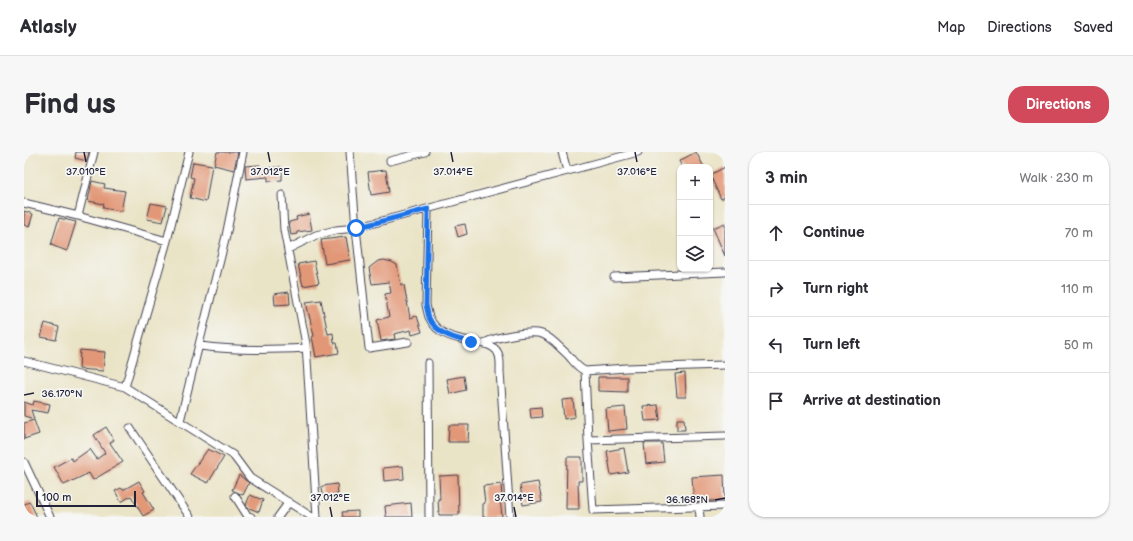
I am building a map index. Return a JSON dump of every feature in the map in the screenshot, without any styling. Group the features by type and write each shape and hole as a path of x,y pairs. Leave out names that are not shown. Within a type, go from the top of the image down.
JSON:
{"street":[{"path":"78,216 94,152"},
{"path":"125,387 167,241 189,152"},
{"path":"180,421 200,346 244,152"},
{"path":"350,152 356,228 369,348 408,342"},
{"path":"390,161 425,152"},
{"path":"562,152 567,171"},
{"path":"288,249 316,235 336,230 356,228 638,152"},
{"path":"282,195 284,230 306,344 318,517"},
{"path":"24,203 78,216 167,241"},
{"path":"428,209 426,305 429,317 439,330 453,338 488,344 498,352 500,359 510,517"},
{"path":"614,277 725,272"},
{"path":"484,344 511,335 541,334 547,336 572,359 578,368 584,371 626,368 725,365"},
{"path":"200,346 221,349 264,350 306,348"},
{"path":"24,361 125,387 234,455 250,478 312,517"},
{"path":"428,362 429,517"},
{"path":"584,371 593,510 725,506"},
{"path":"130,428 190,517"},
{"path":"588,440 725,436"},
{"path":"24,462 50,517"},
{"path":"236,496 248,515 251,517"},
{"path":"278,517 289,502"},
{"path":"699,507 700,517"}],"building":[{"path":"76,152 89,152 87,161 75,158"},
{"path":"217,152 238,152 234,170 214,165"},
{"path":"696,152 702,164 680,164 679,161"},
{"path":"193,162 212,165 206,202 190,198 194,178 190,177"},
{"path":"260,165 260,168 282,167 282,180 268,181 268,177 246,179 245,166"},
{"path":"725,167 725,197 721,199 713,182 713,173"},
{"path":"386,170 389,192 371,195 368,172"},
{"path":"92,181 105,184 104,188 125,191 121,211 103,208 104,204 88,201"},
{"path":"151,203 167,206 163,222 147,219"},
{"path":"24,211 33,214 29,227 24,225"},
{"path":"309,214 312,230 297,232 297,234 291,235 289,222 297,220 296,217"},
{"path":"59,218 76,222 67,251 51,245"},
{"path":"725,223 725,256 713,228"},
{"path":"465,224 467,234 458,237 455,226"},
{"path":"346,237 350,260 325,264 321,240"},
{"path":"384,260 397,265 401,285 404,285 410,318 417,316 422,332 412,335 411,330 394,334 395,339 381,341 377,320 389,317 385,294 391,293 389,282 372,284 369,268 378,261"},
{"path":"314,261 319,283 303,286 298,264"},
{"path":"289,292 290,304 275,305 274,294"},
{"path":"321,300 328,334 333,333 334,343 337,343 339,353 316,357 312,337 314,336 306,302"},
{"path":"45,323 59,327 56,340 41,337"},
{"path":"80,350 105,352 103,371 79,369"},
{"path":"685,373 686,397 677,397 675,374"},
{"path":"464,376 466,390 450,394 447,379"},
{"path":"598,377 627,377 627,392 598,391"},
{"path":"573,399 575,417 564,419 562,400"},
{"path":"34,401 50,404 48,413 31,410 34,419 24,416 24,402 33,405"},
{"path":"658,405 660,420 645,421 643,406"},
{"path":"541,407 542,417 531,418 530,408"},
{"path":"625,407 627,429 608,431 606,409"},
{"path":"677,419 684,419 685,430 677,430"},
{"path":"34,420 39,434 24,439 24,423"},
{"path":"449,425 469,425 468,442 448,442"},
{"path":"106,427 114,440 110,443 123,462 93,480 89,473 64,485 54,467 71,458 73,461 90,449 97,459 105,453 94,435"},
{"path":"644,443 662,443 664,462 646,464"},
{"path":"624,448 628,472 611,475 607,451"},
{"path":"208,449 224,457 208,483 190,474"},
{"path":"567,457 582,457 582,481 578,481 579,509 566,509"},
{"path":"403,466 404,479 384,481 383,468"},
{"path":"239,475 249,483 243,495 232,490"},
{"path":"458,475 459,515 439,515 439,476"},
{"path":"724,475 725,500 694,502 692,477"},
{"path":"139,481 145,491 143,492 154,510 143,516 131,496 121,502 115,491 121,488 123,490"},
{"path":"538,482 542,502 523,505 520,485"},
{"path":"337,484 338,494 323,496 322,486"},
{"path":"501,484 502,498 500,498 502,517 483,517 483,504 485,503 483,486"},
{"path":"250,495 263,500 259,512 249,508 246,505"},
{"path":"30,502 37,517 24,517 24,504"},
{"path":"411,503 412,517 386,517 385,506"},
{"path":"358,511 358,517 343,517 342,512"}],"route":[{"path":"356,228 428,209 426,305 429,317 434,325 447,335 471,342"}]}
